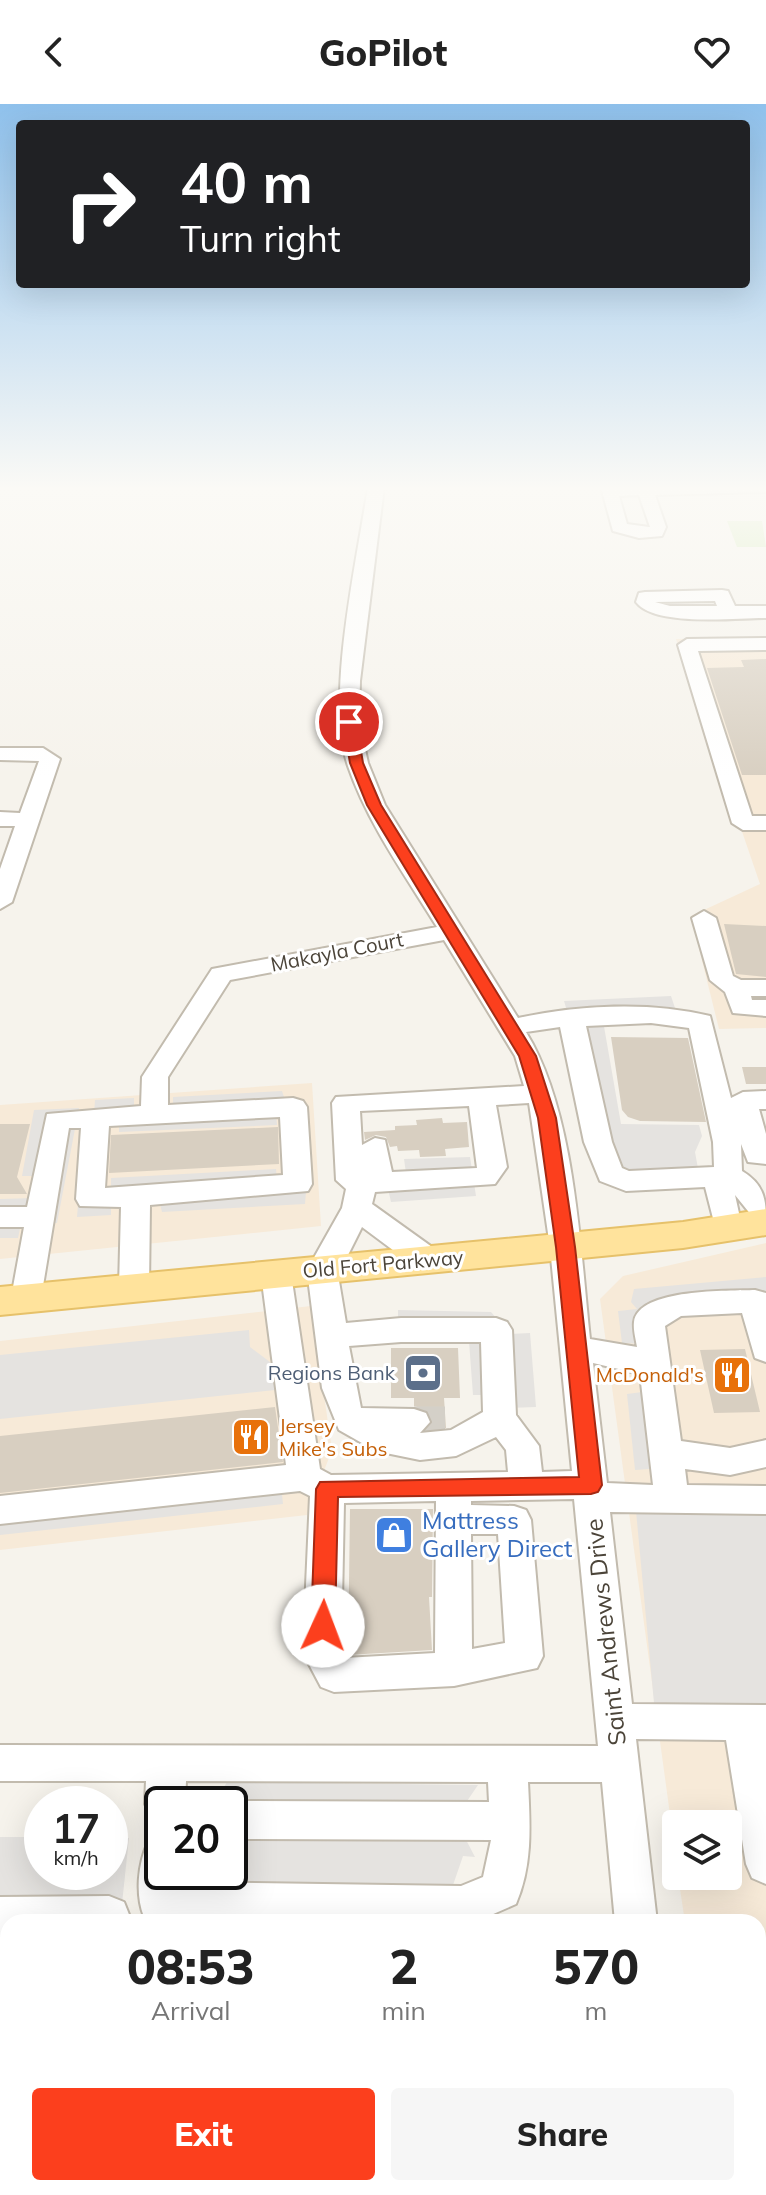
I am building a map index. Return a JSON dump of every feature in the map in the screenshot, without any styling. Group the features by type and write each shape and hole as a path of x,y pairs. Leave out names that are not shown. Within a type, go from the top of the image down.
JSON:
{"main road":[{"name":"Old Fort Parkway","path":"13,1300 565,1247 766,1222"}],"street":[{"name":"Saint Andrews Drive","path":"363,585 350,681 349,722 357,763 374,805 528,1056 547,1118 565,1247 635,1914"},
{"path":"728,612 766,612"},
{"path":"766,644 687,645 743,823 766,823"},
{"path":"0,754 43,754 50,759 0,902"},
{"path":"0,819 29,820"},
{"path":"704,918 722,980 736,988 766,988"},
{"name":"Makayla Court","path":"154,1115 155,1077 221,974 452,931"},
{"path":"736,988 742,1008 766,1008"},
{"path":"511,1028 571,1018 651,1015 701,1022 727,1142 728,1176 719,1185 727,1227"},
{"path":"571,1018 598,1142 610,1174 626,1181 728,1176 742,1184 766,1214"},
{"path":"428,1260 366,1191 350,1180 346,1103 539,1094"},
{"path":"366,1191 485,1177 491,1173 481,1097"},
{"path":"762,1155 743,1101 766,1100"},
{"path":"371,1102 374,1139 366,1191 324,1270 341,1403 350,1421 376,1438 406,1446 453,1444 496,1420"},
{"path":"13,1300 40,1217 57,1120 293,1107 298,1184 90,1199 96,1118"},
{"path":"134,1288 136,1196"},
{"path":"0,1217 40,1217"},
{"path":"0,1510 316,1483 453,1503 514,1520 524,1656 454,1669 334,1675 322,1653 316,1483 276,1274"},
{"path":"672,1499 649,1321 675,1305 755,1301 766,1350"},
{"path":"332,1336 401,1330 496,1330 496,1420 522,1446 527,1486"},
{"path":"576,1347 602,1356 639,1357 656,1368"},
{"path":"580,1387 602,1372 656,1368"},
{"path":"350,1421 496,1420"},
{"path":"668,1451 703,1460 756,1458 766,1453"},
{"path":"453,1503 527,1486 672,1499 766,1500"},
{"path":"453,1503 454,1669"},
{"path":"615,1721 754,1723 766,1864"},
{"path":"166,1786 167,1761"},
{"path":"0,1763 620,1764"},
{"path":"160,1890 159,1902 461,1907 501,1890 511,1845 507,1764"},
{"path":"248,1820 510,1821"}],"shaded area":[{"path":"766,638 766,1028 719,1029 691,916 760,884 676,639"},
{"path":"671,996 676,1011 602,1015 621,1124 699,1125 702,1136 695,1152 699,1174 616,1175 564,1001"},
{"path":"312,1083 321,1226 0,1259 0,1105"},
{"path":"282,1091 285,1100 276,1114 277,1125 119,1132 119,1121 94,1114 95,1100 134,1098 134,1109 173,1107 173,1097"},
{"path":"79,1108 57,1223 21,1224 18,1238 0,1238 0,1199 35,1198 41,1176 22,1176 34,1110"},
{"path":"470,1157 476,1196 391,1202 388,1189 406,1173 404,1159"},
{"path":"276,1169 277,1181 307,1179 305,1204 162,1212 159,1200 111,1203 111,1215 77,1217 79,1192 111,1191 111,1178"},
{"path":"766,1243 766,1914 684,1914 680,1890 742,1890 742,1810 669,1810 600,1299 623,1276"},
{"path":"766,1277 766,1313 762,1296 643,1305 662,1468 635,1470 627,1394 650,1391 642,1344 622,1343 618,1311 637,1309 631,1302 634,1289"},
{"path":"311,1306 332,1450 307,1515 0,1550 0,1341"},
{"path":"398,1310 491,1312 510,1334 530,1333 536,1407 507,1408 493,1395 473,1395 468,1328 398,1324"},
{"path":"249,1330 250,1347 270,1362 275,1390 0,1419 0,1355"},
{"path":"281,1484 283,1504 0,1535 0,1514"},
{"path":"636,1511 766,1512 766,1705 654,1703"},
{"path":"227,1782 478,1785 463,1807 463,1834 475,1857 463,1856 452,1888 248,1886 248,1786 225,1786"},
{"path":"0,1837 24,1837 24,1890 123,1890 121,1913 0,1910"}],"building":[{"path":"766,659 766,775 742,775 707,668 744,667 741,660"},
{"path":"724,924 766,926 766,977 736,974"},
{"path":"611,1037 688,1038 706,1122 640,1121 628,1117 622,1110"},
{"path":"742,1067 766,1067 766,1084 746,1084"},
{"path":"442,1118 443,1123 467,1122 469,1147 445,1149 446,1156 420,1157 419,1150 398,1151 397,1146 390,1147 386,1137 376,1135 365,1140 364,1132 395,1130 395,1126 417,1125 416,1120"},
{"path":"0,1124 30,1124 17,1177 27,1194 0,1194"},
{"path":"278,1127 279,1164 109,1173 111,1135"},
{"path":"391,1348 458,1348 460,1398 444,1398 446,1428 427,1429 433,1421 427,1410 414,1406 414,1398 391,1398"},
{"path":"745,1349 760,1412 714,1413 700,1350"},
{"path":"275,1407 283,1462 0,1493 0,1436"},
{"path":"350,1509 433,1509 432,1597 429,1597 432,1650 348,1655"}],"tunnel":[{"path":"414,1422 445,1422"}],"place":[{"name":"Regions Bank","path":"423,1373"},
{"name":"McDonald's","path":"732,1375"},
{"name":"Jersey Mike's Subs","path":"251,1437"},
{"name":"Mattress Gallery Direct","path":"394,1535"}],"route":[{"path":"323,1626 327,1489 591,1485 565,1247 547,1118 528,1056 374,805 357,763 349,722"}]}
